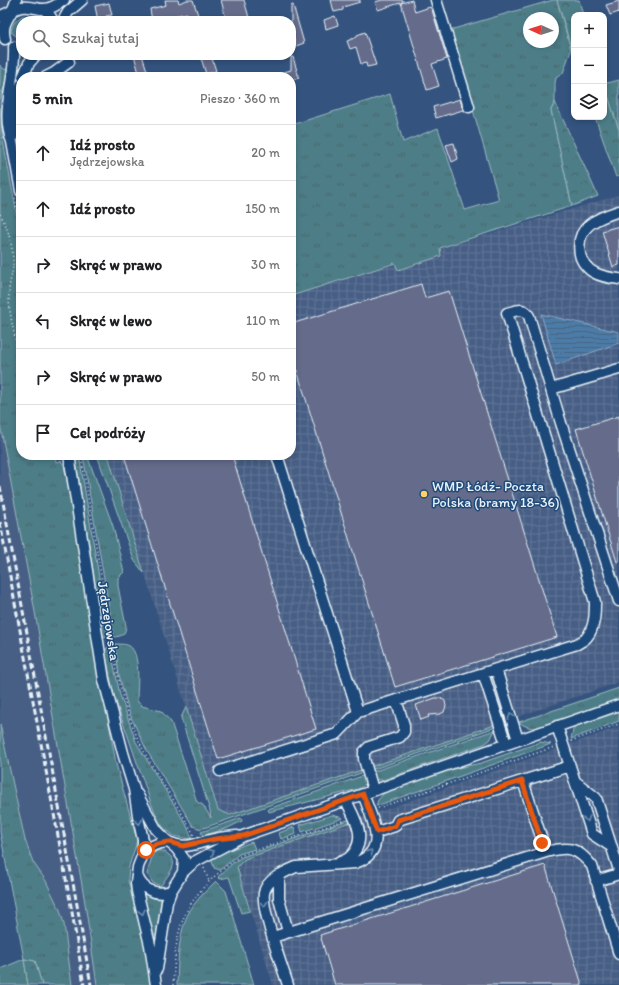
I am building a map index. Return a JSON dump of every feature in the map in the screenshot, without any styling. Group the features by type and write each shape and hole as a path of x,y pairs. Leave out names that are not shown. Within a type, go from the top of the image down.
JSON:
{"street":[{"path":"16,0 14,7 4,24 3,30 3,38 16,48"},
{"path":"0,16 16,8 25,6 36,5 54,7 64,0"},
{"path":"66,16 68,12 82,0"},
{"path":"436,0 469,107"},
{"path":"36,5 50,16"},
{"path":"16,53 9,91 7,113 9,135 16,139"},
{"path":"25,72 32,60"},
{"path":"55,72 69,62"},
{"path":"16,109 16,127"},
{"path":"619,211 595,220 586,228 580,236 579,248 581,257 585,264 595,273 619,279"},
{"path":"220,771 337,734 358,712 576,644 587,637 592,628 595,614 595,602 507,313 520,309 526,311 619,601"},
{"path":"551,389 619,369"},
{"name":"Jędrzejowska","path":"70,460 104,680 134,789 143,840 143,854 137,874 137,891 150,945 156,982"},
{"path":"279,460 358,712"},
{"path":"496,669 518,740"},
{"path":"483,673 506,744"},
{"path":"373,790 364,759 364,752 369,747 400,737 404,732 404,725 396,700"},
{"path":"183,872 194,862 243,836 619,705"},
{"path":"557,726 592,834 612,847"},
{"path":"377,832 395,826 398,820 570,766"},
{"path":"522,781 546,852"},
{"path":"576,782 596,798 619,870"},
{"name":"Jędrzejowska","path":"134,789 156,829 160,835 182,854 184,864 183,872 171,891 167,902 163,920 156,982"},
{"path":"288,985 264,907 264,893 270,882 279,875 296,867 355,863 364,860 370,854 375,844 377,832 363,794"},
{"path":"335,864 344,861 352,855 358,847 360,838 359,828 346,800"},
{"path":"143,854 154,845 169,842 183,846 215,839 243,836"},
{"path":"273,937 546,852 566,848 575,850 584,856 592,866 619,954"},
{"path":"137,874 140,882 151,891 160,893 171,891"},
{"path":"596,881 619,874"},
{"path":"279,875 279,899 288,932"}],"path":[{"path":"0,214 4,219 10,238 13,267 9,292 16,338"},
{"path":"82,460 122,695 138,738 150,762 193,834"},
{"path":"204,868 209,882"}],"shaded area":[{"path":"619,195 619,682 231,815 218,810 110,460 296,460 296,294 395,263 398,270 441,256 439,249"},
{"path":"541,314 619,332 619,343 556,365"},
{"path":"0,424 35,612 85,903 97,985 72,985 64,923 60,910 46,881 33,862 25,840 0,724"},
{"path":"619,727 619,985 273,985 237,867 245,859"}],"green space":[{"path":"557,0 571,50 563,73 556,78 555,102 551,110 572,206 440,248 441,256 398,270 395,263 296,294 296,123 390,94 403,142 438,128 465,210 499,200 450,30"},
{"path":"557,0 579,0 582,12 571,12 571,47"},
{"path":"16,21 16,36 11,32"},
{"path":"0,65 4,69 9,70 1,98 1,124 16,209 16,460 56,460 56,462 61,461 64,465 116,764 137,840 129,866 128,880 147,956 150,985 97,985 85,903 35,612 0,424"},
{"path":"619,80 619,130 607,93 607,83"},
{"path":"607,93 619,130 619,176 616,177 596,120 607,120"},
{"path":"555,102 598,196 572,206 551,110"},
{"path":"76,460 80,460 109,638 103,635"},
{"path":"84,460 89,460 113,526 124,572 118,578 118,586 126,626 124,633 114,637"},
{"path":"99,460 110,460 144,573 134,560"},
{"path":"115,644 123,644 132,648 137,661 138,670 137,701 142,706 161,711 171,722 197,802 203,805 211,818 181,718 186,707 218,810 230,815 364,769 364,772 201,829 193,826 147,751 130,715 119,675"},
{"path":"110,646 120,695 136,742 187,826 192,838 189,839 174,836 163,827 151,803 114,696 105,651"},
{"path":"619,688 619,699 540,727 529,727 519,722"},
{"path":"619,710 619,721 571,739 573,730 578,724"},
{"path":"0,724 25,840 33,862 46,881 60,910 64,924 72,985 42,985 35,961 24,959 0,832"},
{"path":"497,724 493,728 371,770 370,767"},
{"path":"495,730 490,740 484,744 383,780 376,780 372,772"},
{"path":"541,742 551,744 376,806 378,800 386,791 444,771 481,763"},
{"path":"365,775 364,784 358,789 269,812 268,809"},
{"path":"332,815 343,818 302,832 300,825"},
{"path":"241,818 242,821 228,828 203,836 201,832"},
{"path":"348,820 350,822 245,859 237,867 250,911 241,913 229,877 220,879 218,877 234,862 242,857"},
{"path":"294,827 296,834 281,839 279,833"},
{"path":"252,842 255,849 239,854 220,870 214,868 211,857"},
{"path":"157,851 167,853 172,859 173,863 171,871 161,886 153,883 147,874 153,853"},
{"path":"216,881 226,891 254,985 177,985 180,944 184,923 195,903"},
{"path":"141,889 153,897 160,898 161,900 155,944 153,943"},
{"path":"24,959 28,985 0,985 0,969"},
{"path":"24,959 35,961 42,985 28,985"}],"building":[{"path":"165,0 178,0 179,3 187,0 193,0 198,16 188,16 187,13 173,16 151,16 150,9 166,5"},
{"path":"221,0 244,0 249,16 225,16"},
{"path":"331,0 360,0 360,2 343,7 343,10 334,12"},
{"path":"382,0 403,0 403,2 378,10 375,2"},
{"path":"412,0 415,12 430,7 432,10 447,59 432,64 439,86 427,90 401,3"},
{"path":"619,1 619,12 610,15 606,5"},
{"path":"109,3 112,15 97,16 95,6"},
{"path":"291,5 293,5 304,43 296,46 296,16 291,16"},
{"path":"335,16 338,25 326,29 324,20"},
{"path":"365,32 376,65 367,67 366,63 361,64 356,47 350,49 347,41"},
{"path":"135,60 144,60 147,72 139,72"},
{"path":"202,60 213,60 216,71 205,72"},
{"path":"291,60 294,60 299,78 296,79 296,72 284,72 291,70"},
{"path":"460,99 463,110 436,118 433,107"},
{"path":"454,143 458,159 452,162 446,145"},
{"path":"619,226 619,265 613,267 602,231"},
{"name":"WMP Łódź- Poczta Polska (bramy 18-36)","path":"421,284 425,298 449,291 557,637 395,687 296,367 296,322"},
{"path":"619,416 619,561 617,562 576,429"},
{"path":"126,460 234,460 316,729 218,759"},
{"path":"435,698 441,698 445,701 446,706 444,712 440,714 428,715 429,717 421,720 416,705"},
{"path":"545,865 582,985 335,985 320,935"}],"railway":[{"path":"0,486 91,985"},
{"path":"0,522 71,906 84,985"}],"place":[{"name":"WMP Łódź- Poczta Polska (bramy 18-36)","path":"424,494"}],"route":[{"path":"146,850 158,843 169,842 176,845 188,846 215,839 243,836 363,794 377,832 395,826 398,820 522,781 542,843"}]}
